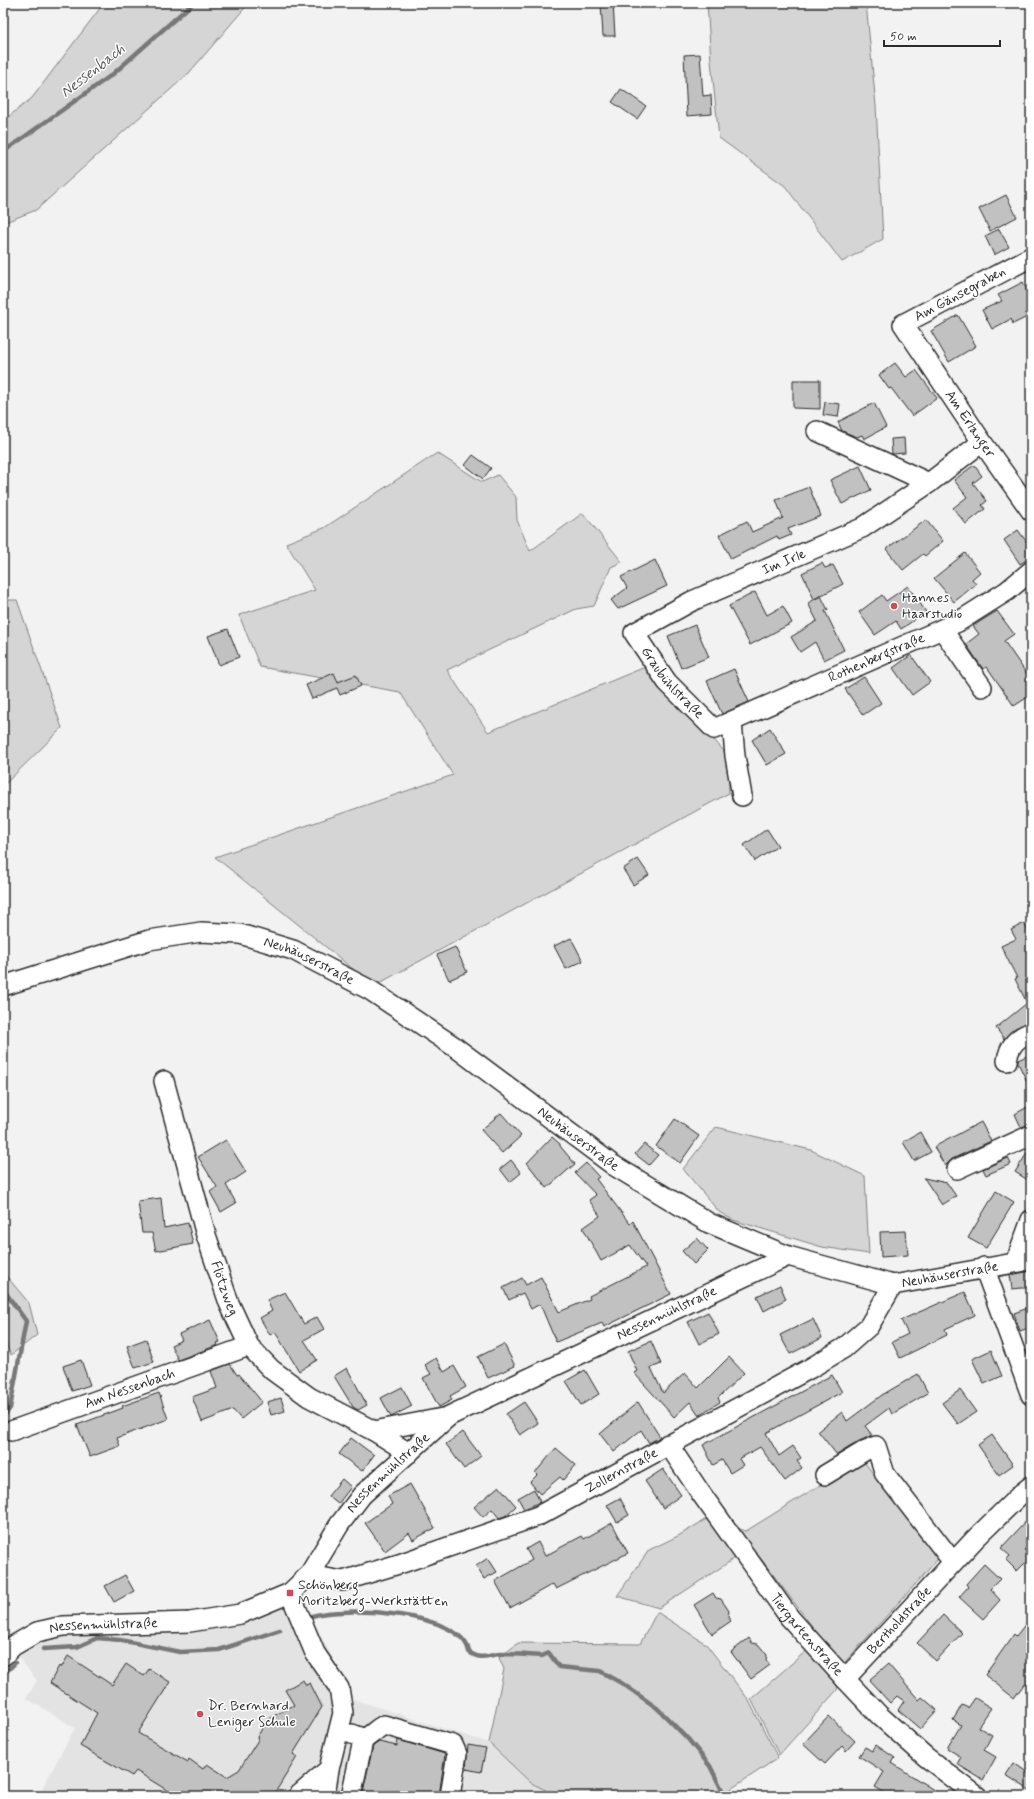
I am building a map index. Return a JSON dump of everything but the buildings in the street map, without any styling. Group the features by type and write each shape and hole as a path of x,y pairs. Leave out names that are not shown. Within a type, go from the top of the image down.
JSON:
{"street":[{"name":"Am Gänsegraben","path":"912,336 903,324 1031,257"},
{"name":"Am Erlanger","path":"912,336 982,442 1031,511"},
{"path":"817,431 929,483"},
{"name":"Im Irle","path":"634,633 692,601 862,528 929,483 982,442"},
{"name":"Rothenbergstraße","path":"714,729 958,622 1007,591 1031,571"},
{"path":"942,629 982,687"},
{"name":"Graubühlstraße","path":"634,633 667,682 714,729"},
{"path":"732,722 735,756 742,796"},
{"name":"Neuhäuserstraße","path":"3,986 149,940 200,932 240,934 293,950 370,990 454,1047 613,1165 709,1223 788,1256 892,1285 1024,1260"},
{"path":"1007,1061 1012,1043 1020,1036 1031,1032"},
{"name":"Flötzweg","path":"164,1080 206,1235 229,1303 249,1346 272,1370 309,1397 374,1431 409,1453"},
{"path":"957,1169 1031,1135"},
{"path":"1024,1260 1031,1220"},
{"name":"Nessenmühlstraße","path":"3,1656 13,1646 37,1632 63,1626 190,1622 240,1614 293,1600 339,1525 362,1495 449,1416 788,1256"},
{"path":"984,1267 1031,1395"},
{"name":"Zollernstraße","path":"309,1575 343,1581 509,1527 538,1516 668,1444 809,1369 844,1348 869,1326 892,1285"},
{"name":"Am Nessenbach","path":"11,1431 249,1346"},
{"path":"374,1431 449,1416"},
{"name":"Tiergartenstraße","path":"668,1444 700,1492 790,1618 880,1716 926,1757 977,1796"},
{"path":"825,1475 866,1450 876,1446 885,1474 954,1562"},
{"name":"Bertholdstraße","path":"845,1679 954,1562 1022,1493 1031,1486"},
{"path":"293,1600 315,1653 339,1688 343,1713 324,1796"},
{"path":"362,1740 372,1736 378,1728 384,1725 453,1745 457,1754 450,1796"},
{"path":"339,1731 360,1737 363,1741 351,1796"},
{"path":"298,1796 329,1769"}],"shaded area":[{"path":"104,3 249,3 189,73 36,210 3,223 3,121 32,98"},
{"path":"707,3 866,3 876,106 883,239 842,262 785,186 719,138"},
{"path":"437,453 482,482 498,475 516,497 517,520 530,551 583,513 622,562 611,567 594,606 576,609 447,670 488,732 650,665 728,756 729,793 374,986 215,857 453,775 400,692 260,667 239,615 315,590 286,543 324,528"},
{"path":"3,600 17,600 62,728 3,786"},
{"path":"716,1127 811,1150 865,1176 869,1254 822,1247 733,1220 719,1212 683,1169"},
{"path":"3,1272 29,1303 37,1335 11,1355 3,1337"},
{"path":"862,1459 938,1559 844,1663 837,1690 779,1755 751,1699 821,1638 752,1547 659,1608 617,1596 649,1550 678,1536 708,1518 746,1531"},
{"name":"Dr. Bernhard Leniger Schule","path":"285,1603 312,1618 353,1699 489,1743 531,1783 558,1796 38,1796 75,1728 26,1698 37,1681 18,1656 31,1644 82,1632"},
{"path":"657,1612 706,1644 748,1699 778,1758 723,1794 724,1796 558,1796 531,1783 489,1743 504,1669 499,1658 518,1643 640,1644"}],"waterway":[{"name":"Nessenbach","path":"3,152 113,74 193,3"},
{"name":"Nessenbach","path":"3,1289 26,1321 10,1408 3,1417"},
{"path":"312,1616 327,1613 348,1612 373,1612 400,1615 425,1620 446,1628 462,1638 469,1652 481,1657 500,1654 542,1656 549,1653 559,1667 600,1671 623,1684 657,1708 688,1739 710,1766 725,1796"},
{"path":"43,1649 77,1647 97,1638 120,1640 180,1652 219,1650 280,1630"},
{"path":"6,1672 15,1663"}],"place":[{"name":"Hannes Haarstudio","path":"894,606"},
{"name":"Schönberg Moritzberg-Werkstätten","path":"290,1593"},
{"name":"Dr. Bernhard Leniger Schule","path":"200,1714"}]}
